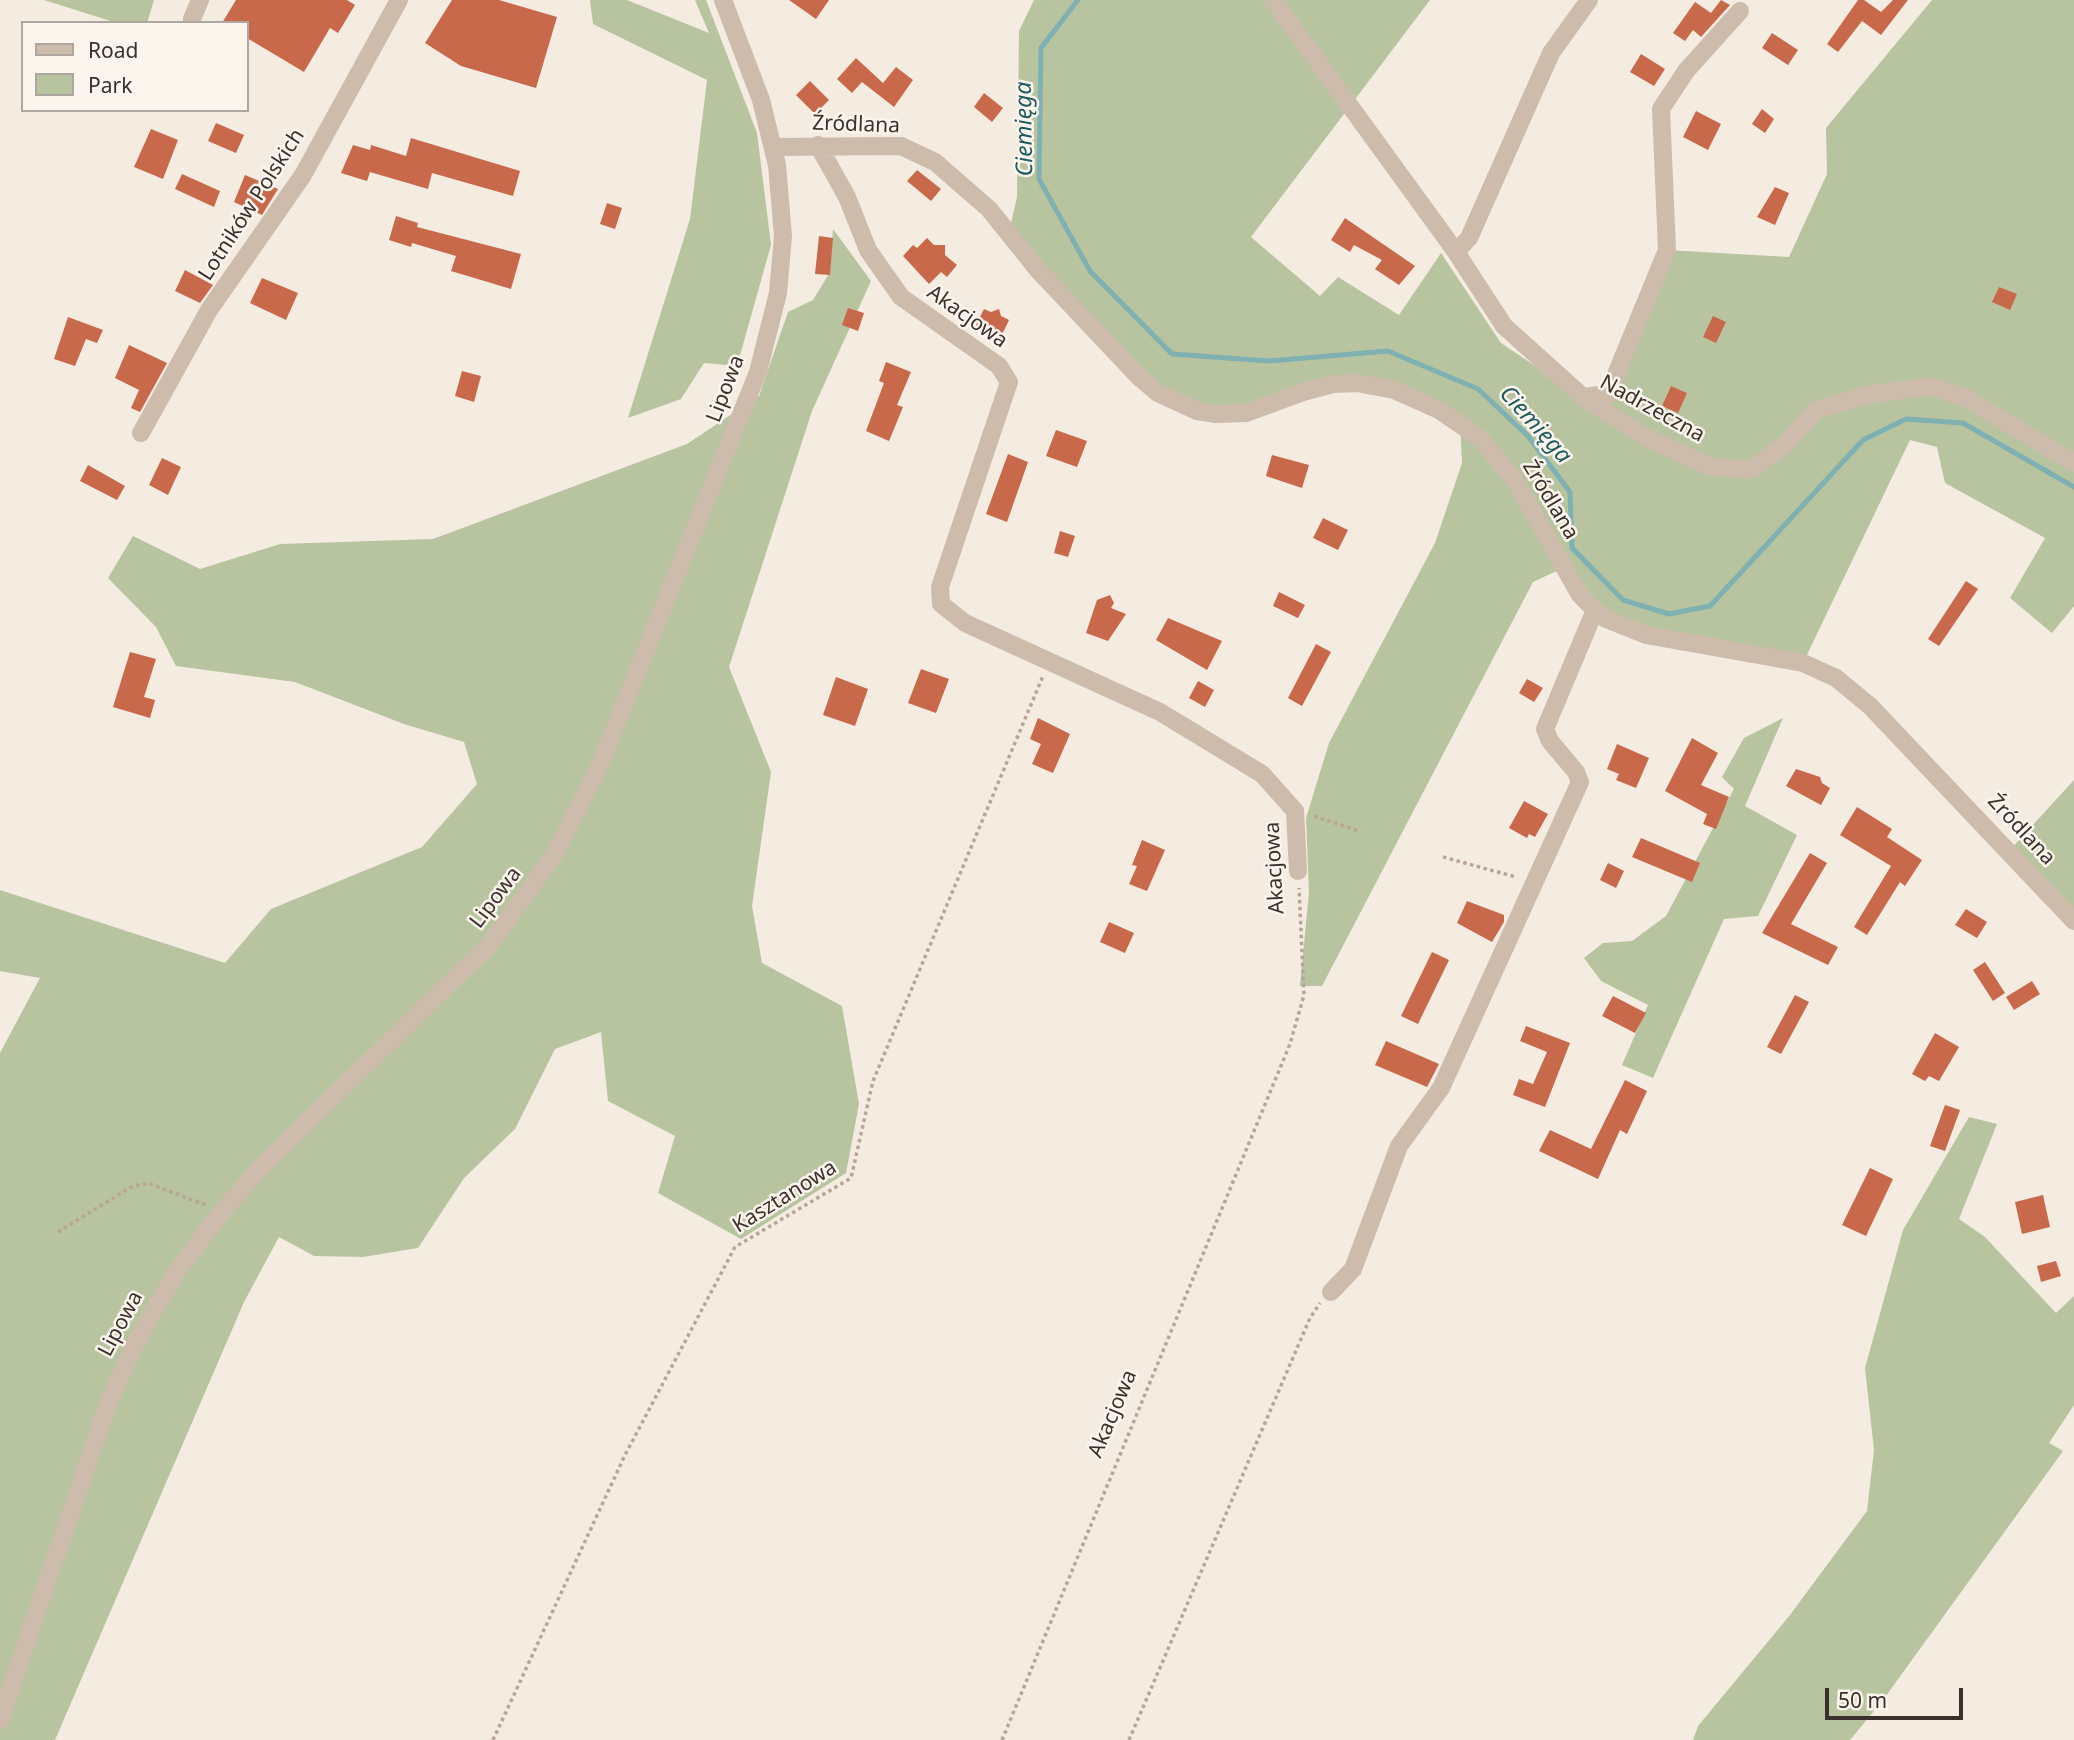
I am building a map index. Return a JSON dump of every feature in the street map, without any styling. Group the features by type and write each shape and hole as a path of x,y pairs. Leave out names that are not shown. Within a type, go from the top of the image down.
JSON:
{"street":[{"path":"192,19 200,0"},
{"name":"Lotników Polskich","path":"141,433 209,310 303,175 399,0"},
{"name":"Lipowa","path":"0,1720 87,1461 121,1373 163,1293 220,1214 260,1168 473,964 525,899 570,829 656,626 762,358 779,293 783,251 781,194 774,147 755,82 723,0"},
{"name":"Nadrzeczna","path":"1273,0 1456,252 1504,326 1583,397 1647,438 1709,466 1751,470 1784,443 1816,411 1866,395 1930,386 1966,398 2074,463"},
{"path":"1456,252 1469,239 1551,53 1588,0"},
{"path":"1583,397 1608,394 1667,250 1661,110 1686,71 1740,11"},
{"name":"Akacjowa","path":"818,145 847,197 868,250 901,297 953,337 999,366 1009,382 940,587 941,604 965,623 1160,712 1262,774 1295,811 1298,871"},
{"name":"Źródlana","path":"774,147 901,146 935,162 989,209 1038,270 1139,377 1158,393 1197,411 1216,415 1246,413 1332,384 1357,383 1394,390 1440,410 1480,438 1514,479 1574,586 1606,619 1646,635 1803,663 1836,678 1898,735 2074,921"},
{"path":"1331,1292 1353,1269 1399,1146 1441,1088 1580,782 1576,772 1550,741 1545,729 1595,610"}],"path":[{"name":"Kasztanowa","path":"494,1740 625,1455 735,1247 851,1178 873,1081 1049,662"},
{"path":"1295,811 1359,831"},
{"path":"1443,857 1511,878 1539,873"},
{"name":"Akacjowa","path":"1002,1740 1290,1044 1304,995 1298,871"},
{"path":"58,1232 131,1187 149,1183 197,1199 220,1214"},
{"path":"1129,1740 1310,1318 1319,1303 1331,1292"}],"green space":[{"path":"44,0 154,0 148,21 111,21"},
{"path":"590,0 627,0 709,33 695,0 706,0 757,133 771,245 737,366 704,363 681,399 628,418 690,219 707,80 593,24"},
{"path":"1034,0 1430,0 1251,237 1320,296 1338,277 1399,315 1441,253 1501,343 1583,398 1608,394 1667,250 1789,257 1827,174 1826,128 1932,0 2074,0 2074,606 2052,633 2010,598 2045,538 1945,483 1937,447 1910,440 1803,663 1606,619 1563,568 1533,582 1322,986 1300,986 1309,892 1306,818 1329,743 1435,543 1462,463 1460,423 1372,384 1216,414 1139,377 1009,232 1017,197 1019,31"},
{"path":"833,229 871,281 812,411 729,667 771,772 752,906 762,963 842,1006 859,1104 846,1173 741,1239 658,1193 675,1136 608,1101 601,1032 555,1049 515,1129 464,1178 418,1248 363,1257 314,1256 279,1237 244,1302 55,1740 0,1740 0,1053 40,978 0,971 0,890 225,963 271,909 422,847 477,784 464,742 404,724 295,682 176,666 156,627 108,578 133,536 200,569 280,544 433,539 687,444 759,396 788,312 813,300 830,272"},
{"path":"1783,718 1745,806 1797,835 1758,916 1724,919 1653,1078 1622,1065 1648,1005 1601,981 1584,958 1603,943 1632,941 1666,916 1734,789 1722,777 1744,738"},
{"path":"2074,780 2074,921 2009,851"},
{"path":"1969,1117 1997,1124 1959,1219 1985,1237 2056,1313 2074,1296 2074,1405 2049,1443 2063,1451 1883,1700 1850,1740 1693,1740 1698,1726 1790,1615 1867,1511 1874,1450 1865,1368 1903,1230"}],"building":[{"path":"236,0 347,0 355,5 338,33 330,28 304,72 248,39 248,21 223,21"},
{"path":"452,0 499,0 557,17 536,88 461,66 425,43"},
{"path":"789,0 829,0 816,19"},
{"path":"1721,0 1730,5 1701,37 1693,30 1685,41 1673,33 1695,2 1711,13"},
{"path":"1858,0 1864,0 1881,12 1893,0 1908,0 1881,35 1862,21 1838,52 1827,44"},
{"path":"1772,33 1798,50 1788,65 1762,48"},
{"path":"1641,54 1665,69 1654,86 1630,72"},
{"path":"856,58 883,83 896,67 913,80 894,107 862,82 852,93 837,79"},
{"path":"810,81 829,100 815,114 796,95"},
{"path":"984,93 1003,108 992,122 974,107"},
{"path":"1762,109 1774,119 1765,133 1752,124"},
{"path":"1696,111 1721,124 1708,150 1683,137"},
{"path":"216,123 244,135 236,153 208,141"},
{"path":"151,129 178,140 163,179 134,167"},
{"path":"411,138 520,171 513,196 432,173 428,189 370,172 367,181 341,173 353,145 370,150 371,145 406,156"},
{"path":"917,170 941,189 931,201 907,181"},
{"path":"182,174 220,191 214,207 175,189"},
{"path":"245,175 278,189 262,215 234,202"},
{"path":"1775,187 1789,193 1775,225 1757,217"},
{"path":"607,203 622,208 615,229 600,224"},
{"path":"396,216 418,223 417,227 521,254 511,289 451,271 456,256 412,243 411,247 389,240"},
{"path":"1345,218 1415,266 1399,285 1375,269 1382,260 1354,245 1350,252 1331,240"},
{"path":"819,236 833,238 830,275 815,274"},
{"path":"927,238 934,245 945,245 945,255 957,265 947,277 941,272 929,284 903,256 913,245 917,248"},
{"path":"185,270 213,285 200,303 175,291"},
{"path":"262,278 298,293 286,320 250,303"},
{"path":"1999,287 2017,294 2010,310 1992,302"},
{"path":"848,308 864,313 858,331 842,325"},
{"path":"984,309 991,312 999,309 1001,316 1009,320 999,341 974,329"},
{"path":"1713,316 1726,322 1716,343 1703,337"},
{"path":"68,317 103,330 97,343 86,339 75,366 54,359"},
{"path":"129,345 167,363 140,412 131,408 139,390 115,378"},
{"path":"886,362 911,372 897,405 903,407 889,441 866,431 884,383 879,381"},
{"path":"462,371 481,376 474,402 455,396"},
{"path":"1671,386 1687,393 1678,413 1662,406"},
{"path":"1056,430 1087,441 1077,467 1046,456"},
{"path":"1008,454 1028,462 1007,522 986,514"},
{"path":"1272,455 1309,465 1302,488 1266,476"},
{"path":"162,458 181,467 168,495 149,485"},
{"path":"88,465 125,486 117,500 80,481"},
{"path":"1323,518 1348,530 1338,550 1313,538"},
{"path":"1060,531 1075,536 1068,557 1054,553"},
{"path":"1966,581 1978,589 1939,646 1928,639"},
{"path":"1279,592 1305,605 1298,618 1273,606"},
{"path":"1110,595 1114,603 1111,608 1126,614 1108,641 1086,633 1097,600"},
{"path":"1168,618 1222,641 1207,670 1156,640"},
{"path":"1316,644 1331,652 1302,706 1288,698"},
{"path":"130,652 156,659 144,697 155,700 150,718 113,707"},
{"path":"921,669 949,679 936,713 908,703"},
{"path":"836,677 868,689 855,726 823,715"},
{"path":"1527,679 1543,688 1534,702 1519,693"},
{"path":"1198,681 1214,690 1205,707 1189,698"},
{"path":"1038,718 1070,734 1053,773 1032,764 1041,744 1030,739"},
{"path":"1692,738 1718,753 1701,785 1729,797 1716,829 1703,824 1707,814 1665,791"},
{"path":"1617,744 1649,758 1636,788 1616,780 1619,774 1607,769"},
{"path":"1796,769 1820,777 1822,783 1830,788 1821,805 1786,786"},
{"path":"1524,801 1548,814 1535,837 1529,834 1527,838 1509,828"},
{"path":"1857,807 1892,829 1887,837 1922,860 1905,886 1900,882 1867,935 1854,927 1891,866 1840,835"},
{"path":"1641,838 1700,863 1692,882 1632,857"},
{"path":"1142,840 1165,850 1147,891 1129,884 1137,866 1132,865"},
{"path":"1810,853 1827,863 1791,924 1838,947 1828,965 1762,933"},
{"path":"1608,863 1624,871 1616,888 1600,880"},
{"path":"1467,901 1504,915 1504,922 1492,942 1457,923"},
{"path":"1966,909 1987,922 1977,938 1955,925"},
{"path":"1109,922 1134,933 1125,953 1100,942"},
{"path":"1432,952 1449,960 1418,1024 1401,1016"},
{"path":"1985,962 2005,993 1993,1001 1973,970"},
{"path":"2032,981 2040,994 2014,1010 2006,997"},
{"path":"1795,995 1809,1002 1781,1054 1767,1047"},
{"path":"1613,996 1646,1013 1635,1033 1602,1016"},
{"path":"1526,1026 1570,1043 1545,1107 1513,1095 1519,1079 1533,1084 1547,1052 1520,1041"},
{"path":"1935,1033 1959,1047 1939,1081 1929,1076 1925,1081 1912,1074"},
{"path":"1386,1041 1439,1064 1427,1087 1375,1065"},
{"path":"1625,1080 1647,1091 1627,1134 1620,1130 1598,1179 1539,1151 1550,1130 1591,1149"},
{"path":"1945,1105 1960,1110 1945,1151 1930,1146"},
{"path":"1870,1168 1893,1179 1866,1236 1842,1225"},
{"path":"2043,1195 2050,1227 2022,1234 2015,1202"},
{"path":"2056,1261 2061,1276 2041,1282 2037,1266"}],"waterway":[{"name":"Ciemięga","path":"1078,0 1041,48 1039,179 1090,271 1172,354 1269,361 1388,351 1478,389 1528,436 1570,492 1572,548 1623,600 1669,614 1710,606 1863,440 1906,419 1963,423 2074,487"}]}
